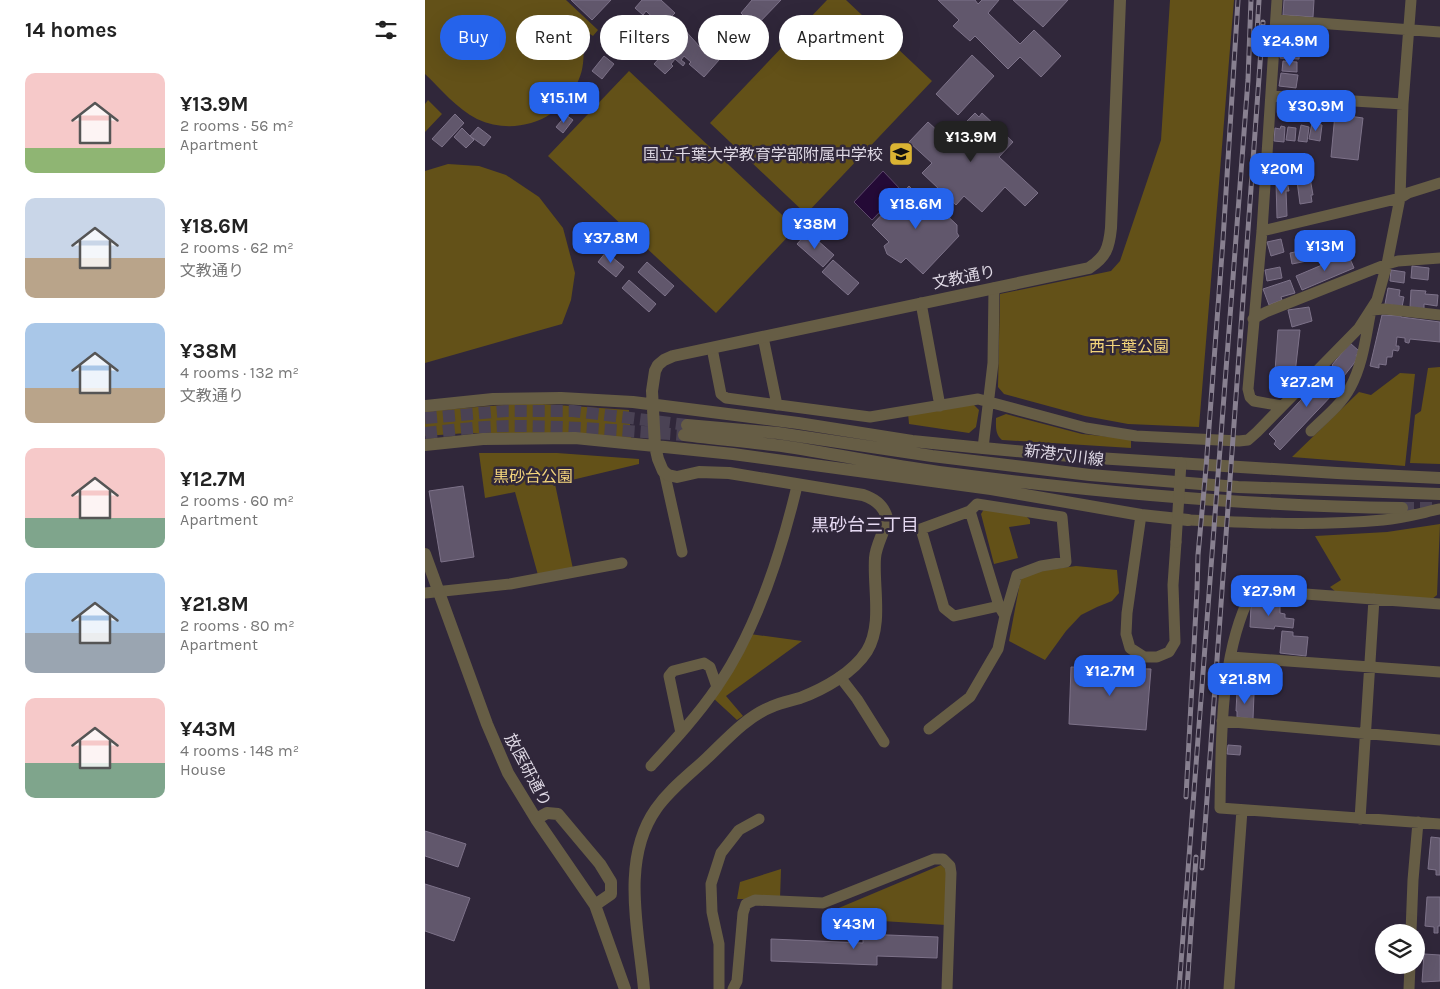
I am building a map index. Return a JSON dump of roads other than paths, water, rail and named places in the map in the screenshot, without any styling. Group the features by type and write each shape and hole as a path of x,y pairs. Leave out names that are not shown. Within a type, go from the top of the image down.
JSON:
{"street":[{"name":"文教通り","path":"663,471 659,465 655,446 653,381 658,365 664,360 673,356 1089,268 1099,262 1106,253 1111,228 1119,0"},
{"path":"1277,0 1262,231 1248,389 1250,397 1254,401 1282,406"},
{"path":"712,348 721,394 726,398 870,417 978,399 1086,428 1128,435 1247,440 1359,328 1377,300 1401,198 1403,104 1411,0"},
{"path":"1276,20 1440,32"},
{"path":"1271,96 1403,104"},
{"path":"1262,231 1401,198 1440,183"},
{"path":"1253,319 1266,312 1387,264 1398,261 1440,258"},
{"path":"983,448 993,363 994,288"},
{"path":"921,303 940,406"},
{"path":"1371,310 1385,309 1440,316"},
{"path":"1311,431 1333,409 1350,388 1363,353 1371,310"},
{"path":"763,337 777,405"},
{"path":"425,406 493,399 561,398 653,404 798,423 912,441 983,448 1081,457 1440,478"},
{"name":"新港穴川線","path":"1402,508 1271,504 1125,494 937,472 686,430 779,433 932,456 1090,475 1238,487 1440,494"},
{"path":"425,445 483,439 575,438 733,454 981,488 1141,515 1188,520 1346,522 1384,520 1440,509"},
{"path":"1141,515 1127,614 1126,634 1131,648 1144,657 1157,657 1169,652 1175,642 1173,585 1181,463"},
{"path":"644,989 633,877 647,823 655,809 671,791 756,714 770,707 800,698 840,677 858,662 868,649 875,628 875,556 887,518 881,506 873,498 729,473 699,472 677,477 668,475 663,471"},
{"path":"663,471 682,552"},
{"path":"651,766 681,733 717,687 749,634 786,532 797,486"},
{"path":"929,729 970,697 998,649 1002,611 1017,575 1041,566 1066,562 1062,517 977,504 971,511 921,529 944,608 954,616 1002,611"},
{"path":"971,511 1002,611"},
{"name":"放医研通り","path":"425,554 497,749 508,773 536,819 595,905 625,989"},
{"path":"425,593 510,584 622,563"},
{"path":"1440,604 1292,593 1262,596 1247,602 1239,620 1231,657 1222,722 1220,808 1440,824"},
{"path":"1360,819 1374,599"},
{"path":"1231,657 1440,672"},
{"path":"681,733 669,676 670,673 704,663 710,667 717,687"},
{"path":"840,677 857,699 884,742"},
{"path":"1222,722 1440,740"},
{"path":"1229,989 1242,810"},
{"path":"536,819 547,813 558,814 600,864 611,882 611,894 595,905"},
{"path":"719,989 719,944 712,912 711,884 721,853 739,830 759,819"},
{"path":"1411,924 1418,822"},
{"path":"733,989 737,981 743,913 746,904 755,900 823,903 934,859 943,859 950,866 951,873 947,989"},
{"path":"1409,989 1410,974"}],"tunnel":[{"path":"425,418 506,411 573,411 687,425"},
{"path":"425,433 480,427 513,426 684,435"},
{"path":"1402,508 1435,508"}],"railway":[{"path":"1186,797 1198,555 1223,240 1238,0"},
{"path":"1179,989 1248,80 1251,0"},
{"path":"1257,32 1259,0"},
{"path":"1202,868 1263,22"},
{"path":"1187,989 1196,857"}],"place":[{"name":"国立千葉大学教育学部附属中学校","path":"901,154"}],"district":[{"name":"黒砂台三丁目","path":"865,525"}],"park label":[{"name":"西千葉公園","path":"1129,346"},
{"name":"黒砂台公園","path":"533,476"}]}
